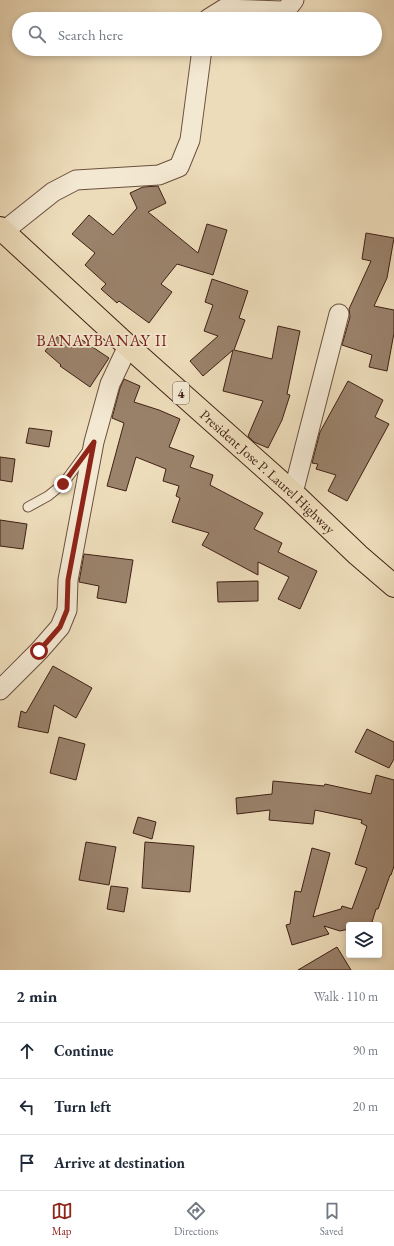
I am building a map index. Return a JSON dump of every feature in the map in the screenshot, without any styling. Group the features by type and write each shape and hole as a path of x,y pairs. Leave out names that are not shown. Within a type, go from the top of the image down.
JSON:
{"highway":[{"name":"President Jose P. Laurel Highway","path":"2,230 128,346 293,493 358,555 394,586"}],"street":[{"path":"219,12 224,9 282,11 286,10 294,0"},
{"path":"2,230 53,192 76,180 159,175 178,168 190,140 201,56"},
{"path":"293,493 339,314"},
{"path":"0,690 39,651 60,627 67,610 68,580 94,442 110,384 128,346"}],"lane":[{"path":"28,508 48,496 63,484 94,442"}],"building":[{"path":"158,186 166,203 148,212 198,253 207,224 227,230 213,275 177,264 161,284 172,292 149,323 119,301 117,303 101,289 106,284 85,265 95,253 72,234 89,215 113,235 137,208 130,193 143,187"},
{"path":"366,233 394,238 387,278 374,306 394,310 394,333 387,371 369,367 372,355 342,345 350,317 349,309 371,261 362,259"},
{"path":"212,279 248,291 239,318 245,320 234,350 272,359 278,326 300,331 287,394 290,395 282,420 268,448 254,442 248,436 263,401 223,391 233,350 203,376 190,361 218,336 204,331 213,305 205,302"},
{"path":"58,336 72,348 79,338 109,358 90,387 60,366 61,365 45,351"},
{"path":"124,379 140,386 134,402 180,419 169,447 194,456 190,467 213,475 210,485 263,513 254,529 282,543 278,552 317,571 300,609 278,599 289,577 258,562 258,575 202,545 209,533 172,522 180,498 176,496 179,486 163,481 166,469 136,457 126,491 107,486 124,423 112,418"},
{"path":"348,381 383,400 375,417 389,424 347,501 328,491 336,475 316,469 318,464 312,463 320,432"},
{"path":"29,428 52,431 49,447 26,443"},
{"path":"0,457 15,459 12,482 0,480"},
{"path":"0,520 27,524 23,549 0,546"},
{"path":"84,554 133,560 126,603 97,598 99,586 79,582"},
{"path":"258,581 258,601 218,602 217,582"},
{"path":"53,666 92,688 76,718 54,705 48,733 18,727 21,711 26,713"},
{"path":"367,729 394,742 394,759 389,768 355,752"},
{"path":"59,737 85,744 76,780 50,773"},
{"path":"376,775 394,780 394,866 372,922 346,922 346,930 340,931 324,926 329,934 292,945 286,925 290,924 295,891 301,892 312,848 330,853 313,917 341,909 342,906 352,909 367,868 355,864 367,826 361,823 362,820 315,810 313,824 269,820 270,810 237,814 236,798 272,794 273,781 324,786 325,784 371,794"},
{"path":"138,817 156,822 152,839 133,833"},
{"path":"86,842 116,847 109,885 79,880"},
{"path":"145,842 194,846 190,892 142,888"},
{"path":"111,886 128,888 124,912 107,909"},
{"path":"337,947 351,970 298,970"}],"district":[{"name":"BANAYBANAY II","path":"102,340"}],"route":[{"path":"39,651 60,627 67,610 68,580 94,442 63,484"}]}
